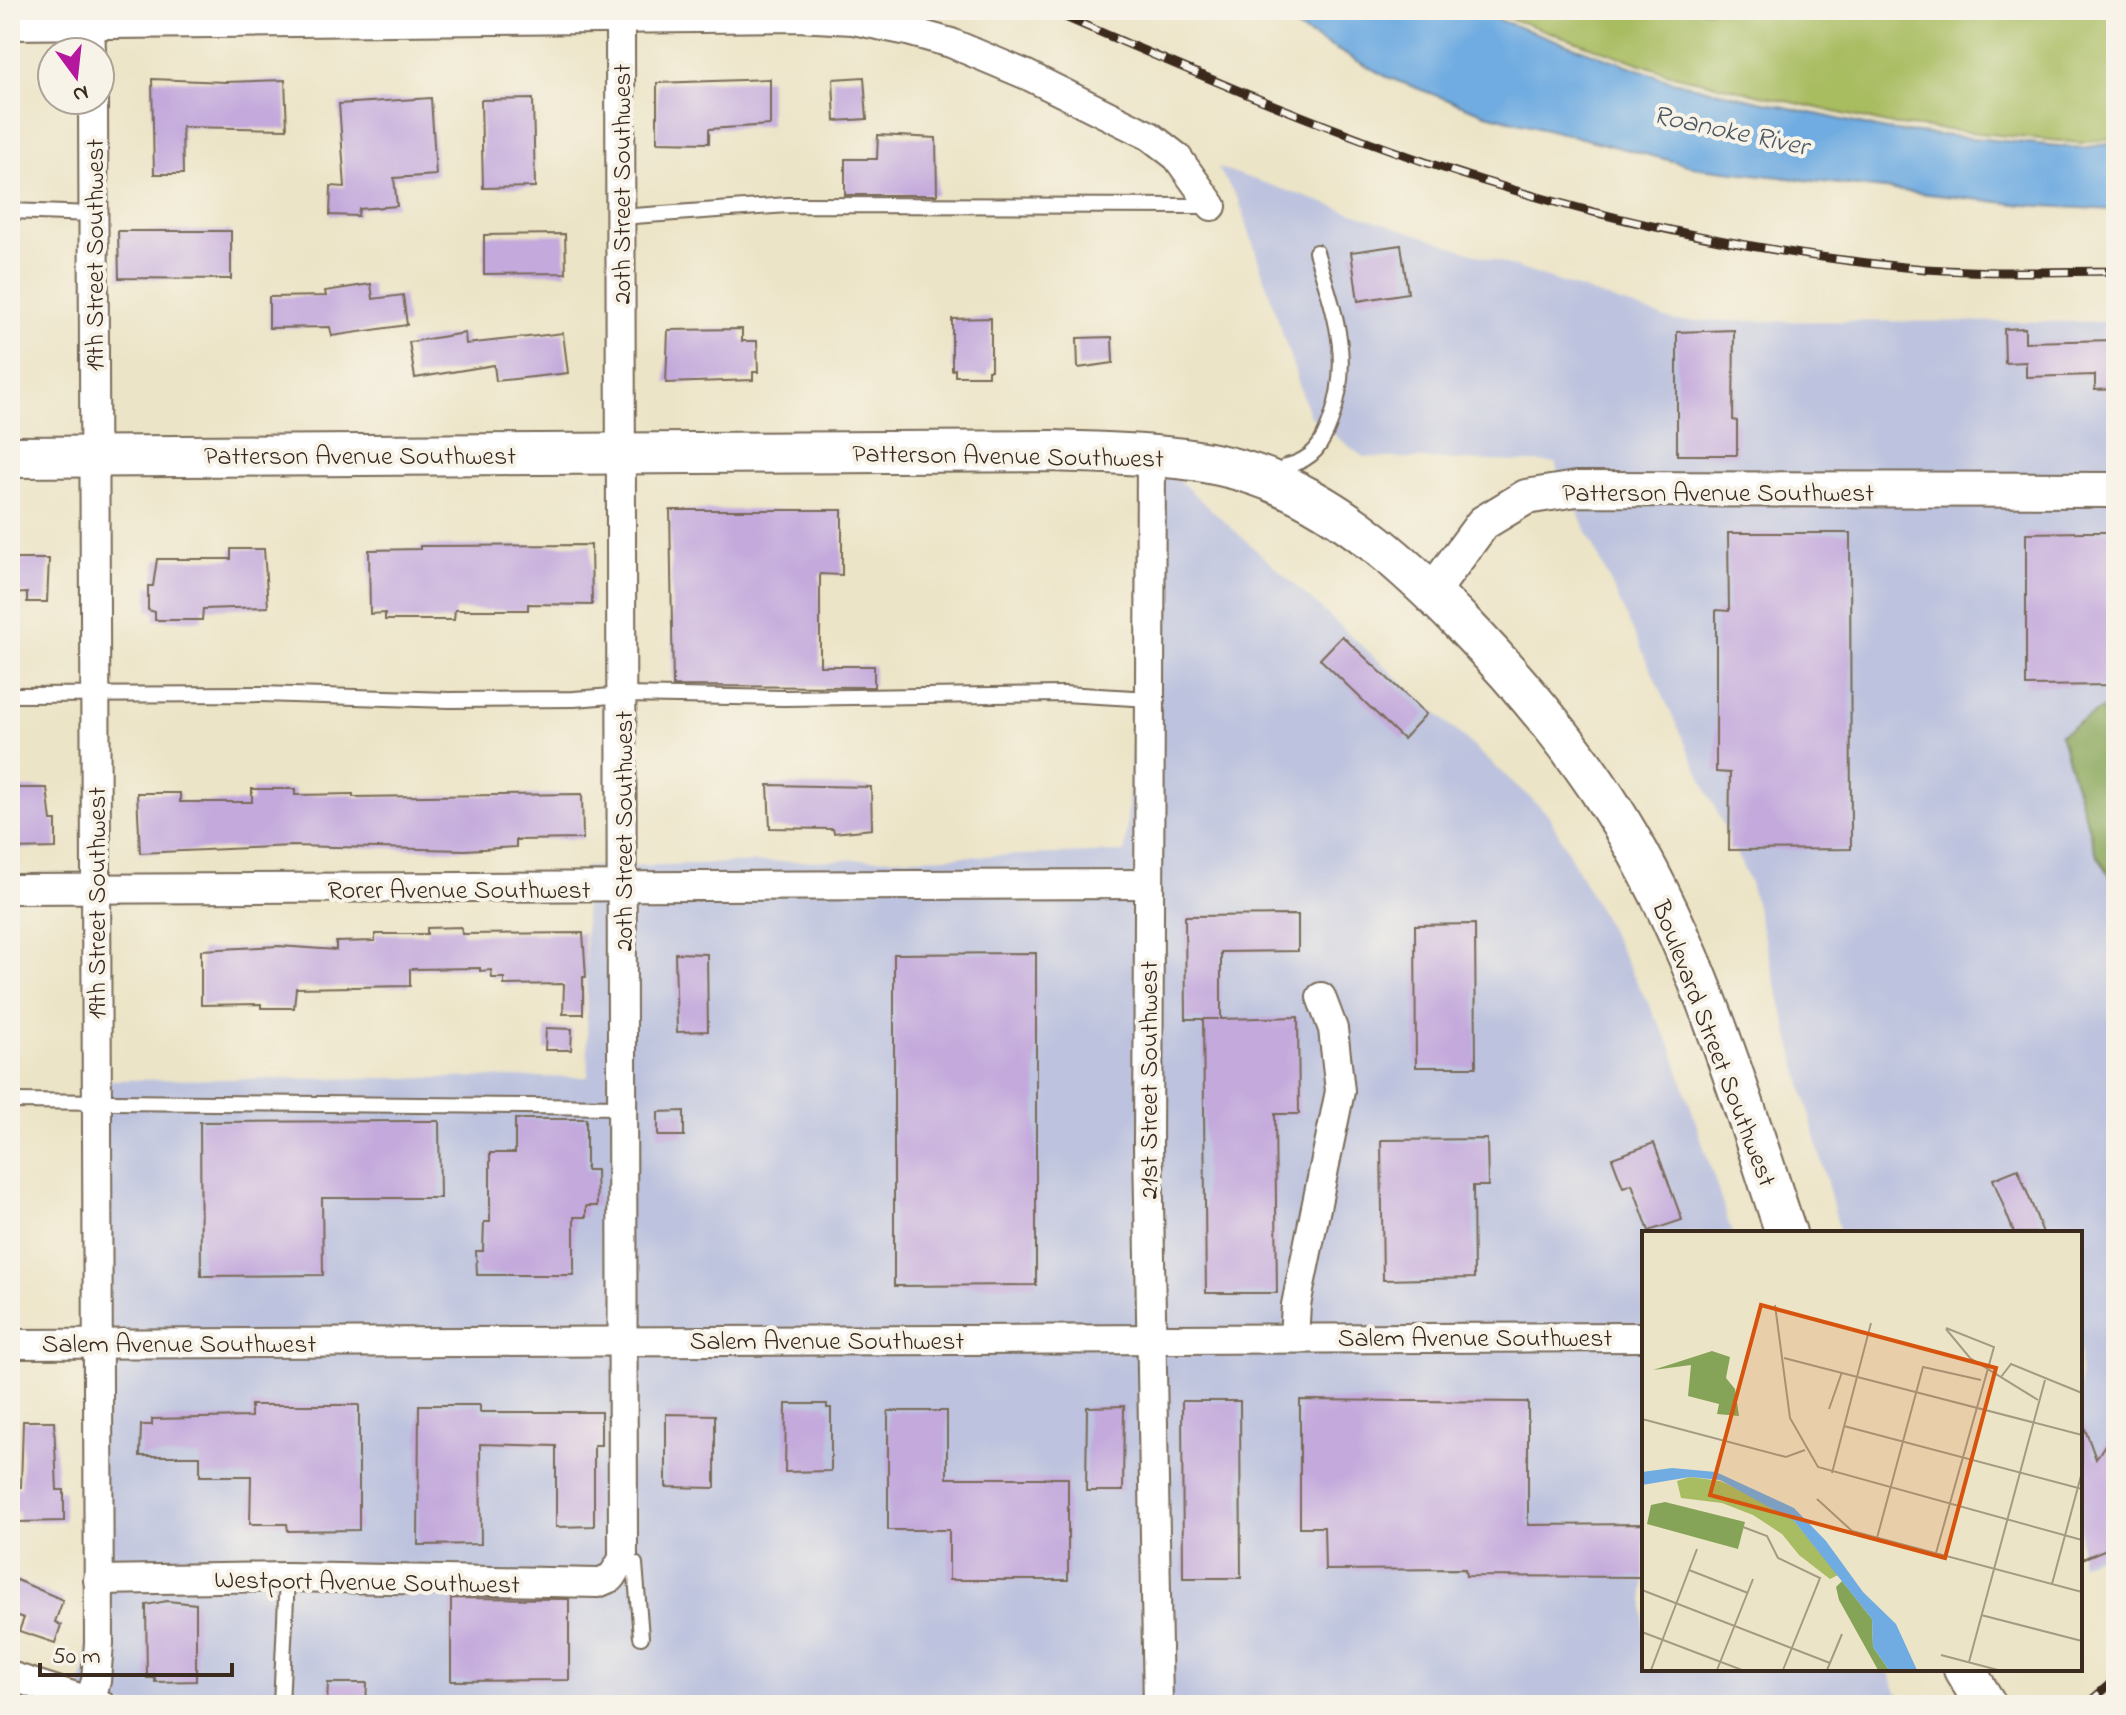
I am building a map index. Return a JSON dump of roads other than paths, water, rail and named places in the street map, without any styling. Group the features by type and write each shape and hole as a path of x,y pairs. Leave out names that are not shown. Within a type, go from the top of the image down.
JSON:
{"main road":[{"name":"Patterson Avenue Southwest","path":"10,457 1054,451 1151,455 1283,475 1432,592"},
{"name":"Boulevard Street Southwest","path":"1432,592 1540,711 1628,834 1693,967 1785,1231"},
{"path":"1965,1671 1986,1705"}],"street":[{"path":"116,37 620,19 797,17 853,20 951,43 1027,75 1150,136 1177,157 1212,206"},
{"name":"20th Street Southwest","path":"620,19 624,695 623,1559"},
{"path":"10,25 78,36"},
{"name":"19th Street Southwest","path":"93,116 95,1104 99,1343 99,1643 93,1704"},
{"name":"21st Street Southwest","path":"1151,455 1148,1146 1158,1705"},
{"name":"Patterson Avenue Southwest","path":"1432,592 1483,523 1526,497 1576,489 2116,490"},
{"name":"Rorer Avenue Southwest","path":"10,889 1149,884"},
{"path":"1294,1338 1296,1305 1340,1091 1338,1057 1321,997"},
{"name":"Salem Avenue Southwest","path":"10,1344 1642,1337"},
{"name":"Westport Avenue Southwest","path":"98,1580 287,1577 598,1583 612,1577 623,1559"},
{"path":"10,1676 93,1704"}],"lane":[{"path":"620,217 788,205 1212,206"},
{"path":"10,211 93,214"},
{"path":"1283,475 1317,451 1338,398 1343,364 1338,327 1316,252"},
{"path":"10,695 449,700 574,699 624,695 784,698 1064,694 1151,699"},
{"path":"10,1101 623,1107"},
{"name":"20th Street Southwest","path":"623,1559 635,1564 641,1637"},
{"path":"281,1705 287,1577"}],"water":[{"name":"Roanoke River","path":"1264,10 1471,10 1672,81 1886,130 2081,148 2116,143 2116,210 2025,205 1700,168 1486,114 1387,77"}],"railway":[{"path":"1049,10 1238,91 1382,147 1488,182 1605,215 1724,241 1904,267 1983,272 2116,271"},
{"path":"2086,1705 2116,1679"}]}
